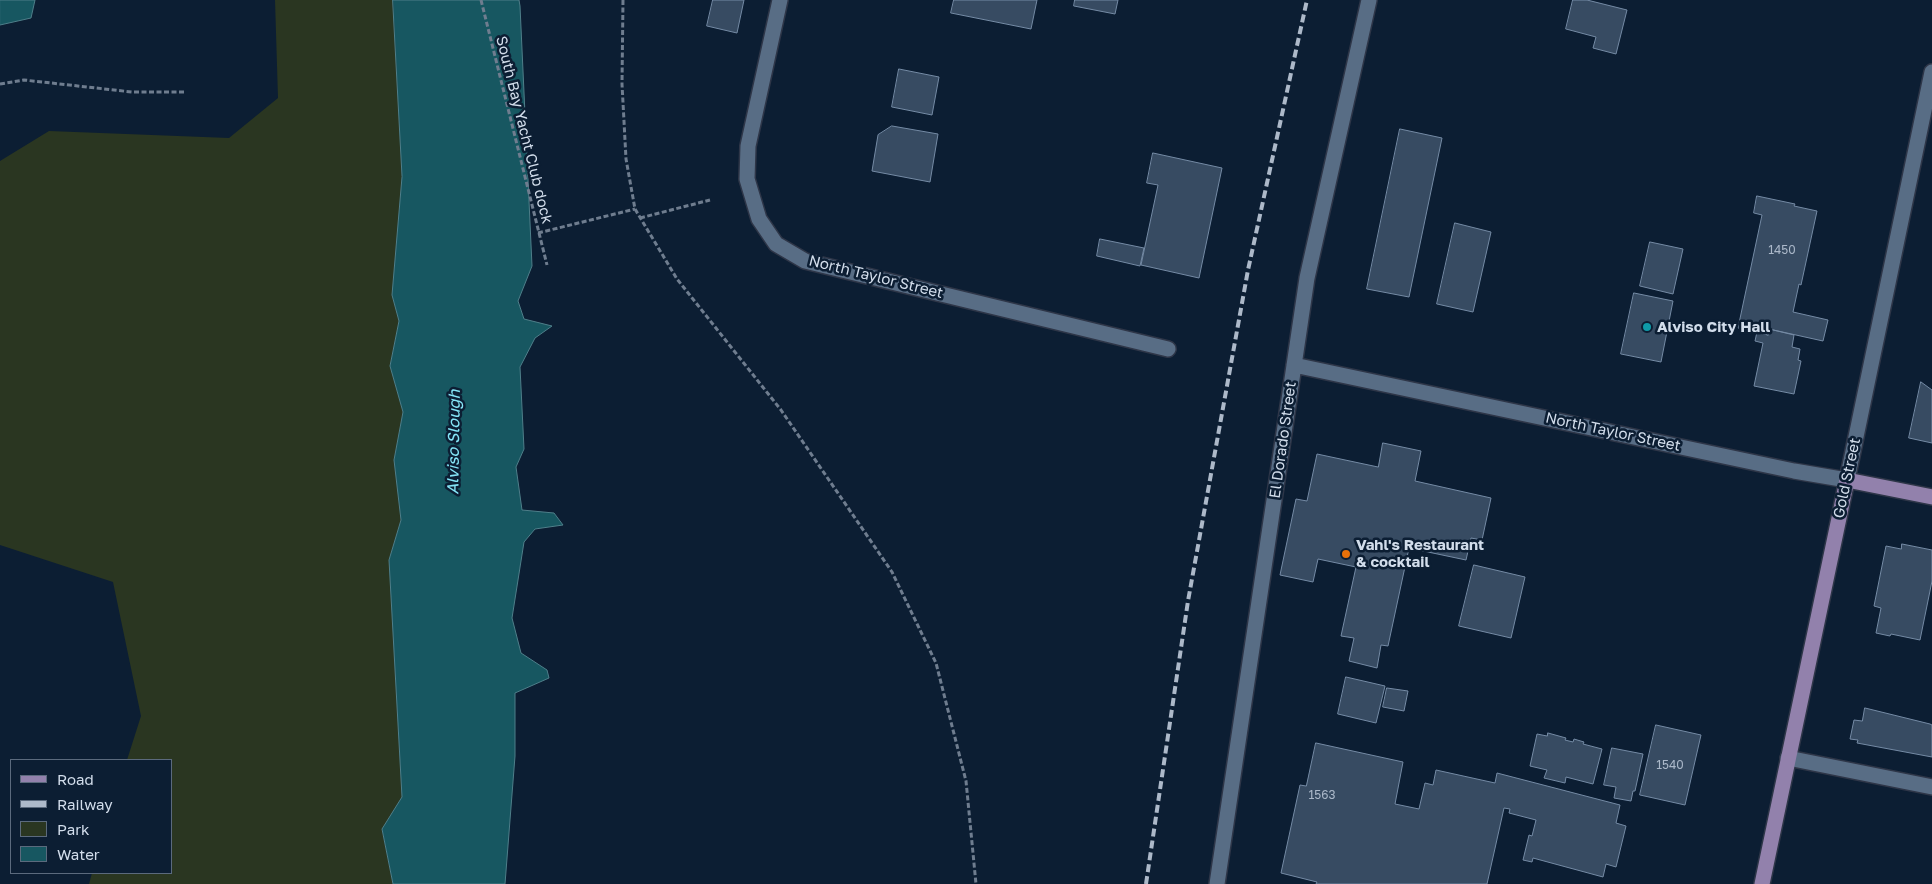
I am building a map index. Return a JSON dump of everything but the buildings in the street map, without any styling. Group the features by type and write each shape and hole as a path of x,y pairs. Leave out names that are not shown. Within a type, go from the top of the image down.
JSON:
{"main road":[{"name":"North Taylor Street","path":"1847,480 1932,497"},
{"name":"Gold Street","path":"1762,884 1847,480"}],"street":[{"name":"North Taylor Street","path":"780,0 748,146 747,179 759,219 776,244 805,261 1168,349"},
{"name":"El Dorado Street","path":"1216,884 1307,278 1369,0"},
{"name":"Gold Street","path":"1847,480 1932,72"},
{"name":"North Taylor Street","path":"1294,365 1794,471 1847,480"},
{"path":"1788,758 1932,787"}],"path":[{"name":"South Bay Yacht Club dock","path":"480,0 547,264"},
{"path":"623,0 622,84 626,159 635,210 677,279 781,410 892,572 936,663 966,781 976,884"},
{"path":"0,84 24,80 132,92 184,92"},
{"path":"640,218 710,200"},
{"path":"538,233 635,210"}],"green space":[{"path":"275,0 393,0 402,177 392,295 399,321 390,366 403,412 394,460 401,520 389,560 402,797 382,830 393,884 89,884 92,874 172,874 172,759 127,759 141,716 113,582 0,545 0,161 49,131 229,138 278,98"}],"water":[{"path":"0,0 35,0 31,18 0,25"},
{"name":"Alviso Slough","path":"393,0 519,0 520,6 532,266 518,301 524,319 552,326 535,338 520,367 524,449 516,467 522,510 554,513 563,525 535,529 524,542 512,618 521,653 547,670 549,678 515,693 515,756 505,884 393,884 382,829 402,797 389,560 401,520 394,460 403,412 390,366 399,321 392,295 402,177"}],"railway":[{"path":"1146,884 1188,601 1248,270 1307,0"}],"place":[{"name":"Alviso City Hall","path":"1647,327"},
{"name":"Vahl's Restaurant & cocktail","path":"1346,554"}]}
